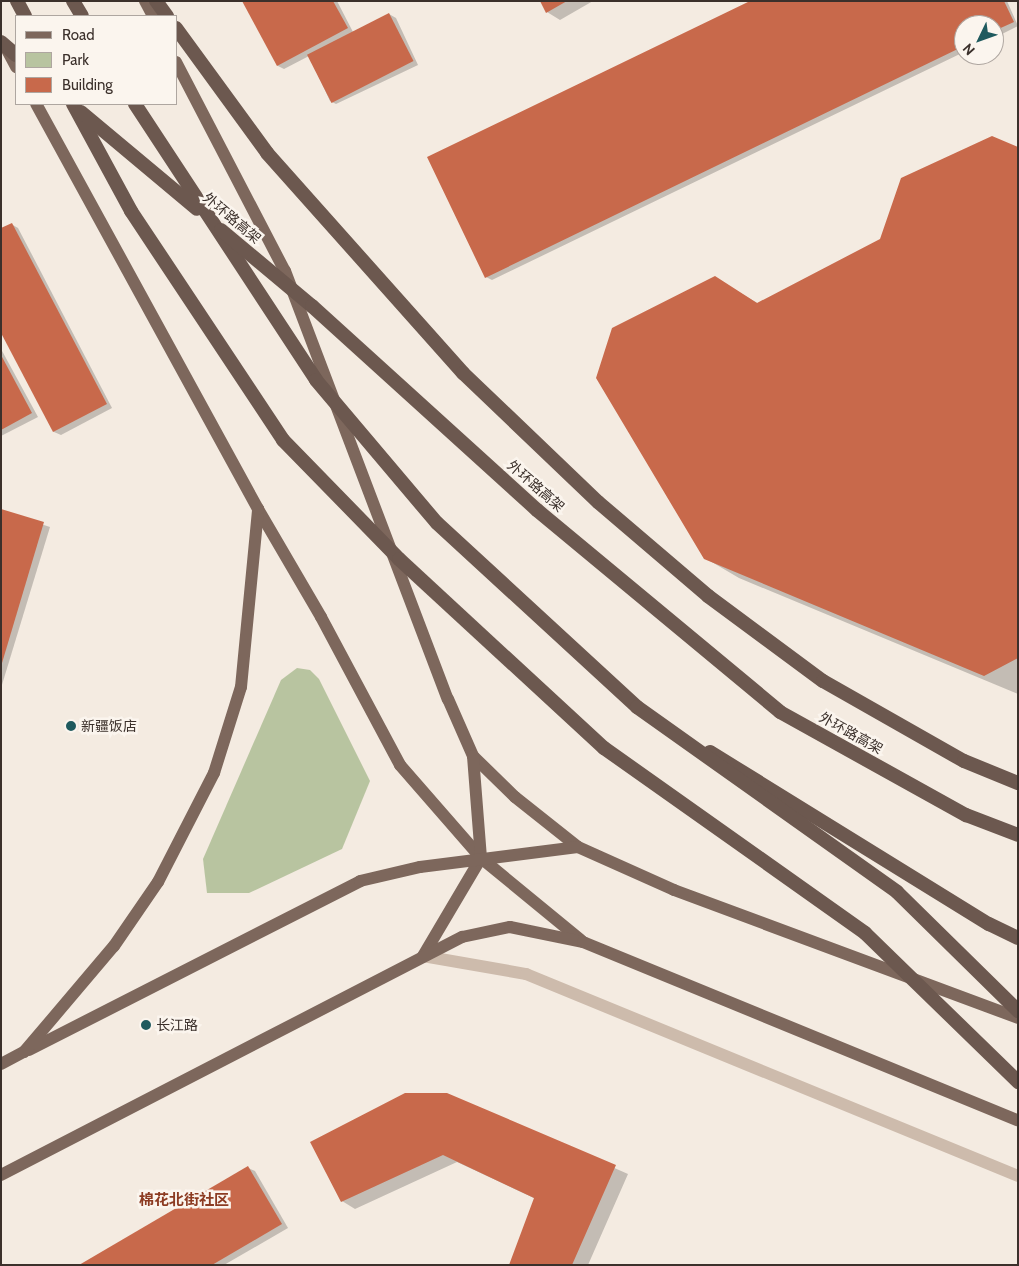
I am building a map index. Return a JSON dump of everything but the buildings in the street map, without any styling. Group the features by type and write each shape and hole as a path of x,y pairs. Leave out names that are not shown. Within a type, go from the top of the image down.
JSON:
{"highway":[{"path":"17,1 24,15"},
{"path":"73,1 81,15"},
{"path":"156,1 166,15"},
{"path":"178,31 267,153 463,373 598,502 708,596 823,681 964,761 1018,783"},
{"path":"1,41 15,54"},
{"path":"73,105 131,211 283,440 399,559 604,748 864,933 1018,1082"},
{"name":"外环路高架","path":"73,105 312,306 537,510 780,712 966,815 1018,835"},
{"path":"136,105 316,380 437,523 637,707 897,892 1018,1011"},
{"path":"637,707 989,924 1018,938"}],"main road":[{"path":"145,1 152,15"},
{"path":"1,41 15,65"},
{"path":"178,66 286,271 448,699 473,756 482,858 423,956"},
{"path":"37,105 258,509 321,617 400,765 482,858 583,942"},
{"path":"24,1052 114,946 158,882 214,773 241,687 258,509"},
{"path":"473,756 515,797 578,848 674,890 1018,1018"},
{"path":"1,1064 360,881 420,866 578,848"},
{"path":"1,1175 423,956 462,937 510,927 583,942 1018,1120"}],"lane":[{"path":"423,956 526,974 1018,1176"}],"green space":[{"path":"297,668 310,670 319,679 370,781 342,849 249,893 207,893 203,859 281,680"}],"place":[{"name":"新疆饭店","path":"71,726"},
{"name":"长江路","path":"146,1025"}],"district":[{"name":"棉花北街社区","path":"184,1201"}]}
